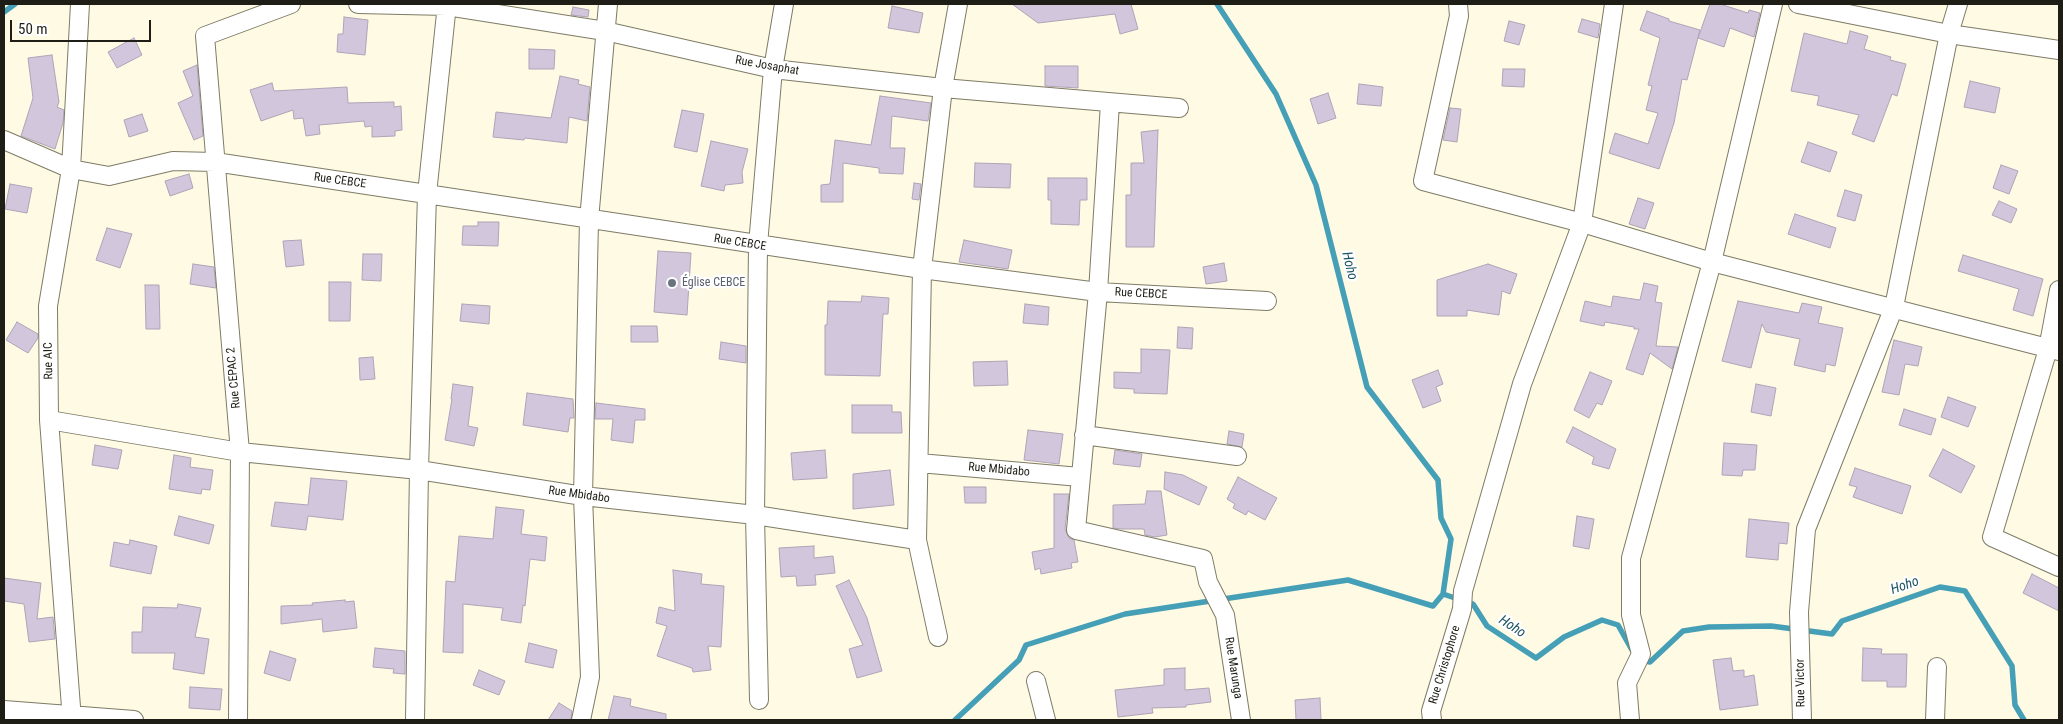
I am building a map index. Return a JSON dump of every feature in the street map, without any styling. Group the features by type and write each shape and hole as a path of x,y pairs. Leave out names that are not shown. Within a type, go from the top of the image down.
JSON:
{"street":[{"name":"Rue AIC","path":"72,718 49,420 48,306 71,169 80,4"},
{"name":"Rue CEPAC 2","path":"238,720 240,452 205,36 290,4"},
{"name":"Rue Josaphat","path":"358,4 447,5 605,31 772,69 943,88 1179,108"},
{"path":"581,720 590,678 583,496 589,220 608,4"},
{"path":"759,700 755,515 758,245 772,69 784,4"},
{"path":"938,636 917,540 922,269 943,88 958,4"},
{"path":"1458,4 1459,16 1423,180 1582,223 1712,262 2053,350"},
{"name":"Rue Christophore","path":"1432,720 1431,711 1462,609 1463,591 1522,384 1582,223 1614,4"},
{"path":"1630,720 1627,683 1641,654 1631,614 1631,558 1712,262 1773,4"},
{"path":"1798,4 1949,34 2059,50"},
{"name":"Rue Victor","path":"1802,720 1799,612 1806,529 1894,308 1949,34 1958,4"},
{"path":"414,720 427,194 447,5"},
{"path":"1080,477 1098,292 1110,103"},
{"name":"Rue CEBCE","path":"4,140 71,169 109,176 173,161 215,162 922,269 1098,292 1267,301"},
{"path":"2059,290 2053,350 1992,537 2059,567"},
{"name":"Rue Mbidabo","path":"49,420 240,452 419,470 583,496 755,515 917,540"},
{"path":"1084,435 1237,456"},
{"name":"Rue Mbidabo","path":"919,463 1080,477"},
{"name":"Rue Marunga","path":"1080,477 1076,530 1203,559 1208,582 1225,615 1240,720"},
{"path":"1935,720 1937,667"},
{"path":"1036,681 1046,720"},
{"path":"4,710 72,718 134,720"}],"building":[{"path":"1012,4 1131,4 1138,29 1120,34 1115,14 1038,23"},
{"path":"1710,4 1720,4 1748,13 1749,10 1760,13 1754,37 1730,28 1724,47 1698,38"},
{"path":"892,6 923,13 919,33 888,28"},
{"path":"573,7 589,10 588,17 571,15"},
{"path":"1647,11 1669,19 1669,21 1700,30 1687,80 1682,79 1674,123 1659,169 1609,153 1615,133 1648,144 1658,113 1646,110 1652,86 1648,85 1660,38 1640,30"},
{"path":"344,17 368,20 365,55 337,52 338,34 343,34"},
{"path":"1582,19 1600,24 1598,38 1578,32"},
{"path":"1509,21 1525,25 1519,45 1504,41"},
{"path":"1850,31 1868,36 1864,49 1891,57 1890,60 1906,64 1897,96 1892,94 1874,142 1852,134 1859,115 1817,105 1819,96 1791,91 1804,33 1847,44"},
{"path":"134,38 142,55 117,68 108,52"},
{"path":"529,49 555,50 554,69 529,69"},
{"path":"52,55 59,102 57,107 64,110 63,123 55,149 21,136 33,98 28,58"},
{"path":"197,65 203,136 194,140 178,103 193,96 183,71"},
{"path":"1045,66 1078,66 1078,88 1045,86"},
{"path":"1503,69 1525,69 1524,87 1502,86"},
{"path":"560,76 579,80 578,84 590,87 587,121 569,117 567,143 525,138 524,140 493,137 496,112 551,118"},
{"path":"1970,81 2000,88 1995,113 1964,107"},
{"path":"272,83 274,91 347,87 348,103 394,102 394,107 401,106 402,130 395,131 395,136 372,137 372,126 365,127 364,121 319,125 320,134 306,136 303,118 294,119 293,110 261,121 250,90"},
{"path":"1359,84 1383,87 1381,106 1357,104"},
{"path":"1328,93 1336,118 1318,124 1310,99"},
{"path":"880,96 931,103 928,121 892,116 890,148 905,148 903,174 879,173 879,168 843,163 843,202 821,202 821,185 830,184 835,140 871,145"},
{"path":"1450,108 1461,109 1457,142 1443,140"},
{"path":"682,110 704,114 697,152 674,147"},
{"path":"142,114 148,131 129,137 124,120"},
{"path":"1158,130 1154,247 1126,247 1126,195 1131,195 1131,163 1144,163 1141,132"},
{"path":"711,141 748,149 742,172 743,183 725,185 724,191 701,186"},
{"path":"1808,142 1837,152 1830,172 1801,162"},
{"path":"975,163 1011,164 1010,188 974,187"},
{"path":"2001,165 2018,171 2009,194 1993,188"},
{"path":"189,174 193,188 170,196 165,181"},
{"path":"1048,178 1087,178 1087,200 1080,200 1079,225 1051,224 1051,200 1048,200"},
{"path":"914,183 921,184 919,200 912,199"},
{"path":"10,184 32,188 27,213 5,209"},
{"path":"1845,190 1862,195 1855,221 1837,216"},
{"path":"1638,198 1654,203 1645,229 1629,224"},
{"path":"1999,201 2017,209 2011,223 1992,215"},
{"path":"1795,214 1836,228 1830,248 1788,234"},
{"path":"478,222 499,222 498,246 462,245 463,226 478,226"},
{"path":"107,228 132,234 120,268 96,260"},
{"path":"301,240 304,265 286,267 283,241"},
{"path":"964,240 1012,250 1008,269 959,262"},
{"name":"Église CEBCE","path":"658,251 691,253 687,315 654,312"},
{"path":"363,254 382,254 381,281 362,280"},
{"path":"1963,255 2043,279 2033,316 2013,310 2019,289 1958,271"},
{"path":"1224,263 1227,281 1206,284 1203,267"},
{"path":"193,264 214,267 216,288 190,284"},
{"path":"1488,264 1517,274 1510,294 1502,291 1499,315 1467,310 1467,316 1437,316 1437,280"},
{"path":"329,282 351,282 350,321 329,321"},
{"path":"1644,283 1658,286 1655,302 1662,303 1656,346 1678,347 1672,369 1650,353 1643,375 1626,369 1639,329 1605,322 1604,326 1580,321 1585,301 1611,307 1613,296 1640,300"},
{"path":"145,285 159,285 160,329 146,329"},
{"path":"862,296 889,298 888,314 883,314 880,376 825,375 825,325 827,325 828,301 861,302"},
{"path":"1738,301 1799,313 1802,303 1822,307 1818,323 1843,328 1835,366 1826,364 1825,372 1794,365 1800,339 1766,332 1762,324 1751,368 1722,361"},
{"path":"462,304 490,306 489,324 460,321"},
{"path":"1025,304 1049,307 1048,325 1023,323"},
{"path":"17,322 38,334 38,338 28,353 6,340"},
{"path":"631,326 657,326 658,342 631,342"},
{"path":"1178,327 1193,328 1192,349 1177,348"},
{"path":"1894,340 1922,347 1918,366 1905,364 1899,395 1882,392"},
{"path":"721,342 746,346 746,363 719,359"},
{"path":"1141,349 1170,350 1167,394 1134,393 1134,389 1114,388 1114,372 1141,373"},
{"path":"373,357 375,379 360,380 359,358"},
{"path":"1007,361 1008,385 974,386 973,362"},
{"path":"1438,370 1443,384 1436,387 1441,401 1423,408 1412,380"},
{"path":"1590,372 1612,381 1602,405 1597,403 1589,418 1574,410"},
{"path":"453,384 473,387 468,426 478,428 474,446 445,440"},
{"path":"1756,384 1776,388 1771,416 1751,412"},
{"path":"527,393 573,399 574,418 570,418 568,432 523,425"},
{"path":"1948,397 1976,407 1968,427 1941,417"},
{"path":"596,403 645,409 645,420 635,420 633,443 611,440 613,419 595,419"},
{"path":"852,405 892,405 892,412 901,412 902,433 852,433"},
{"path":"1904,409 1936,419 1931,435 1899,425"},
{"path":"1573,427 1616,449 1609,469 1592,464 1594,457 1566,442"},
{"path":"1028,430 1063,434 1059,464 1024,460"},
{"path":"1229,431 1244,434 1242,447 1227,444"},
{"path":"1724,443 1757,445 1755,470 1743,470 1742,476 1722,475"},
{"path":"95,445 122,450 118,469 92,465"},
{"path":"1943,449 1975,466 1961,493 1929,476"},
{"path":"825,450 827,478 793,480 791,453"},
{"path":"1115,450 1142,454 1140,467 1113,464"},
{"path":"174,455 191,458 190,467 213,470 210,490 202,489 201,494 169,489"},
{"path":"1855,468 1911,486 1902,514 1853,497 1857,487 1849,485"},
{"path":"890,470 894,505 853,509 853,474"},
{"path":"1165,472 1183,475 1207,487 1199,505 1164,489"},
{"path":"1238,477 1277,498 1265,520 1248,511 1246,515 1233,508 1235,504 1227,499"},
{"path":"311,478 347,481 343,520 308,516 306,530 271,526 275,502 308,505"},
{"path":"964,487 986,487 986,503 965,503"},
{"path":"1147,491 1161,491 1167,535 1155,537 1145,535 1144,529 1113,528 1113,505 1145,504"},
{"path":"1054,494 1069,494 1065,529 1069,538 1074,540 1078,562 1071,563 1072,568 1041,574 1040,568 1035,570 1032,552 1054,548"},
{"path":"496,507 524,510 521,534 547,537 545,561 530,559 525,606 523,605 521,623 501,620 503,608 463,604 463,653 443,652 446,581 455,582 459,536 493,539"},
{"path":"179,516 214,525 209,544 174,535"},
{"path":"1577,516 1594,519 1589,549 1573,546"},
{"path":"1749,519 1789,523 1787,544 1779,543 1778,560 1746,557"},
{"path":"130,540 157,546 151,574 110,566 114,542 129,545"},
{"path":"814,546 814,558 833,556 835,573 815,575 816,585 797,586 796,576 781,577 779,548"},
{"path":"673,570 702,574 701,584 724,586 721,647 708,646 711,670 693,672 692,668 657,656 667,626 656,623 659,607 675,611"},
{"path":"2032,574 2059,588 2059,611 2023,593"},
{"path":"4,578 41,583 37,619 53,617 55,639 29,642 24,604 4,601"},
{"path":"849,580 867,618 882,671 857,678 849,649 863,645 836,586"},
{"path":"345,600 345,602 354,601 357,628 323,632 322,619 281,624 281,606 313,605 312,603"},
{"path":"178,604 201,608 195,637 209,639 204,674 173,669 175,653 132,653 132,632 142,632 143,607 177,608"},
{"path":"529,643 557,650 553,668 525,662"},
{"path":"375,648 405,651 405,674 393,673 394,669 373,667"},
{"path":"1863,648 1882,649 1881,654 1907,654 1906,687 1887,687 1887,681 1862,681"},
{"path":"270,651 296,659 290,681 264,673"},
{"path":"1731,658 1733,671 1744,670 1744,677 1754,675 1758,705 1720,710 1713,660"},
{"path":"1185,668 1185,690 1209,688 1211,702 1186,705 1186,707 1152,708 1153,713 1118,717 1115,690 1164,685 1164,669"},
{"path":"479,670 505,681 499,695 473,685"},
{"path":"190,687 222,689 220,710 189,708"},
{"path":"614,696 631,699 630,706 666,714 666,720 608,720"},
{"path":"1320,698 1321,720 1296,720 1295,700"},
{"path":"559,703 572,711 571,720 548,720"}],"waterway":[{"name":"Hoho","path":"4,12 15,4"},
{"name":"Hoho","path":"1217,4 1276,94 1316,185 1367,387 1438,480 1441,518 1451,539 1443,594"},
{"path":"955,720 1019,660 1026,645 1125,614 1348,580 1433,606 1443,594"},
{"name":"Hoho","path":"1642,660 1650,662 1683,631 1709,627 1771,626 1832,634 1842,621 1940,587 1965,591 2012,666 2015,705 2024,720"},
{"name":"Hoho","path":"1443,594 1473,604 1487,626 1536,658 1564,637 1602,620 1618,625 1632,650"}],"place":[{"name":"Église CEBCE","path":"672,283"}]}
